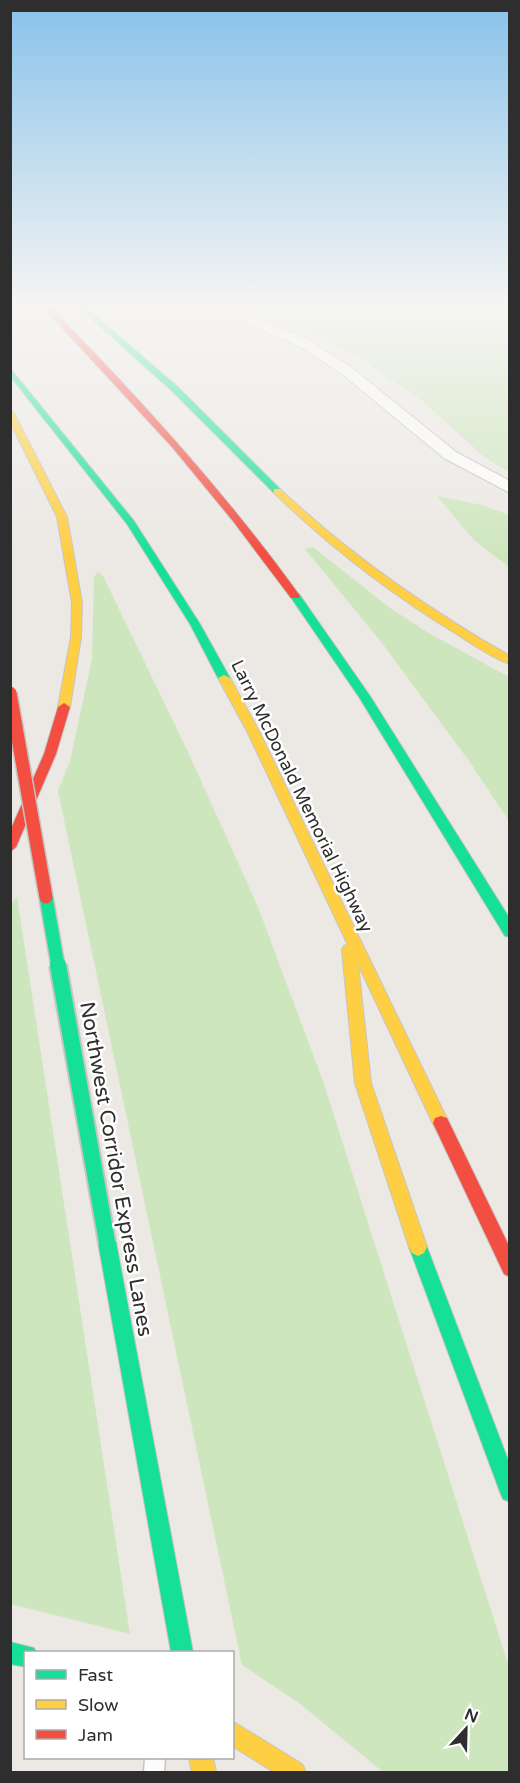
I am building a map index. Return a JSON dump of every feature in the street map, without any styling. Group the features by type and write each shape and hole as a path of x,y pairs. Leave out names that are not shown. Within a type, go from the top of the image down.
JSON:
{"highway":[{"name":"Larry McDonald Memorial Highway","path":"24,388 131,523 195,624 253,730 510,1268"},
{"path":"122,388 208,484 342,663 510,932"},
{"path":"173,388 292,508 351,559 423,610 510,661"},
{"path":"10,413 62,517 77,603 76,637 63,712 50,754 10,847"},
{"name":"Northwest Corridor Express Lanes","path":"10,693 182,1651"},
{"path":"346,924 363,1083 437,1302 510,1492"},
{"path":"234,1733 294,1773"}],"street":[{"path":"369,388 450,455 510,488"}],"green space":[{"path":"404,388 509,388 509,472 483,456 424,402"},
{"path":"437,496 482,505 509,515 509,567 473,539"},
{"path":"313,547 390,608 427,632 509,677 509,821 469,761 382,643 305,549"},
{"path":"98,572 103,576 188,752 258,907 323,1081 509,1667 509,1772 383,1772 299,1703 242,1665 58,791 70,761 92,659 94,577"},
{"path":"17,897 130,1634 11,1604 10,906"}],"traffic: fast":[{"path":"24,388 131,523 195,624 224,678"},
{"path":"174,388 277,491"},
{"path":"295,596 364,696 510,932"},
{"path":"46,897 107,1242"},
{"path":"107,1242 182,1651"},
{"path":"418,1247 510,1492"},
{"path":"10,1653 24,1656"}],"traffic: slow":[{"path":"10,413 62,517 77,603 76,637 64,707"},
{"path":"277,491 359,563 416,604 510,661"},
{"path":"224,678 253,731 441,1123"},
{"path":"349,950 363,1083 418,1247"},
{"path":"234,1733 294,1772"},
{"path":"201,1759 204,1772"}],"traffic: jam":[{"path":"123,388 206,482 295,596"},
{"path":"10,693 46,897"},
{"path":"10,847 50,754 64,707"},
{"path":"441,1123 510,1268"}]}
